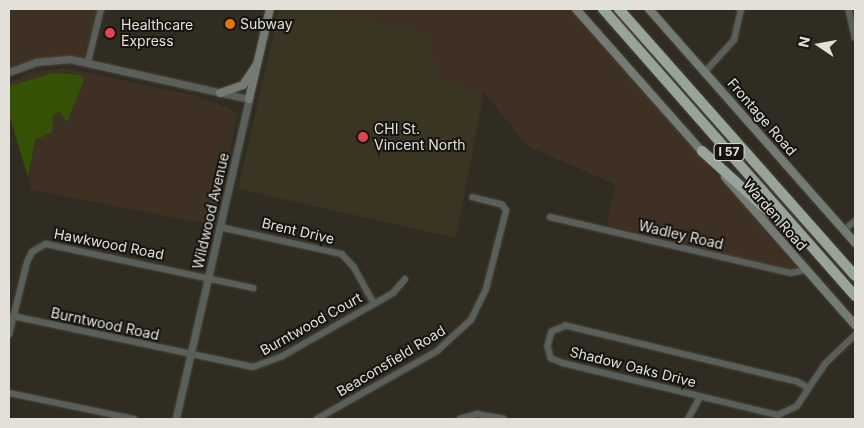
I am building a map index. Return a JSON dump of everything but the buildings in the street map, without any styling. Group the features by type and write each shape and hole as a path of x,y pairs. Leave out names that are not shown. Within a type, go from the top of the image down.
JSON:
{"highway":[{"name":"I 57","path":"603,9 855,296"},
{"name":"I 57","path":"619,9 855,276"},
{"path":"702,151 834,272"}],"main road":[{"name":"Wildwood Avenue","path":"249,99 270,9"},
{"name":"Warden Road","path":"576,9 855,324"},
{"name":"Frontage Road","path":"649,9 855,243"},
{"path":"220,93 242,85 258,63"}],"street":[{"path":"88,62 101,9"},
{"path":"705,72 734,40 741,9"},
{"path":"849,9 855,37"},
{"path":"9,72 47,60 88,62 249,99"},
{"name":"Wildwood Avenue","path":"176,419 249,99"},
{"name":"Beaconsfield Road","path":"320,419 437,351 471,320 486,289 506,211 502,206 473,198"},
{"name":"Wadley Road","path":"550,217 791,274 807,270"},
{"path":"844,230 855,221"},
{"name":"Brent Drive","path":"220,227 342,254 354,267 374,303"},
{"name":"Hawkwood Road","path":"9,335 30,256 46,244 253,288"},
{"name":"Burntwood Court","path":"190,355 238,367 262,366 393,293 405,279"},
{"name":"Burntwood Road","path":"14,316 190,355"},
{"name":"Shadow Oaks Drive","path":"808,388 796,382 564,326 552,332 548,350 554,360 778,415 794,409 825,364 855,335"},
{"path":"9,393 134,419"},
{"path":"688,419 700,396"},
{"path":"463,418 477,414 504,419"}],"shaded area":[{"path":"9,9 98,9 83,61 57,59 9,72"},
{"name":"CHI St. Vincent North","path":"279,9 320,9 428,32 439,79 484,92 456,238 238,189"},
{"path":"320,9 571,9 802,273 607,225 615,184 527,146 484,92 439,79 428,32"},
{"path":"66,68 192,95 232,109 237,116 213,225 32,190 9,116 9,83 31,72"}],"green space":[{"path":"53,73 81,75 84,80 67,122 59,111 53,116 52,132 35,140 28,177 9,113 9,86"}],"place":[{"name":"Subway","path":"230,24"},
{"name":"Healthcare Express","path":"110,33"},
{"name":"CHI St. Vincent North","path":"363,137"}]}
